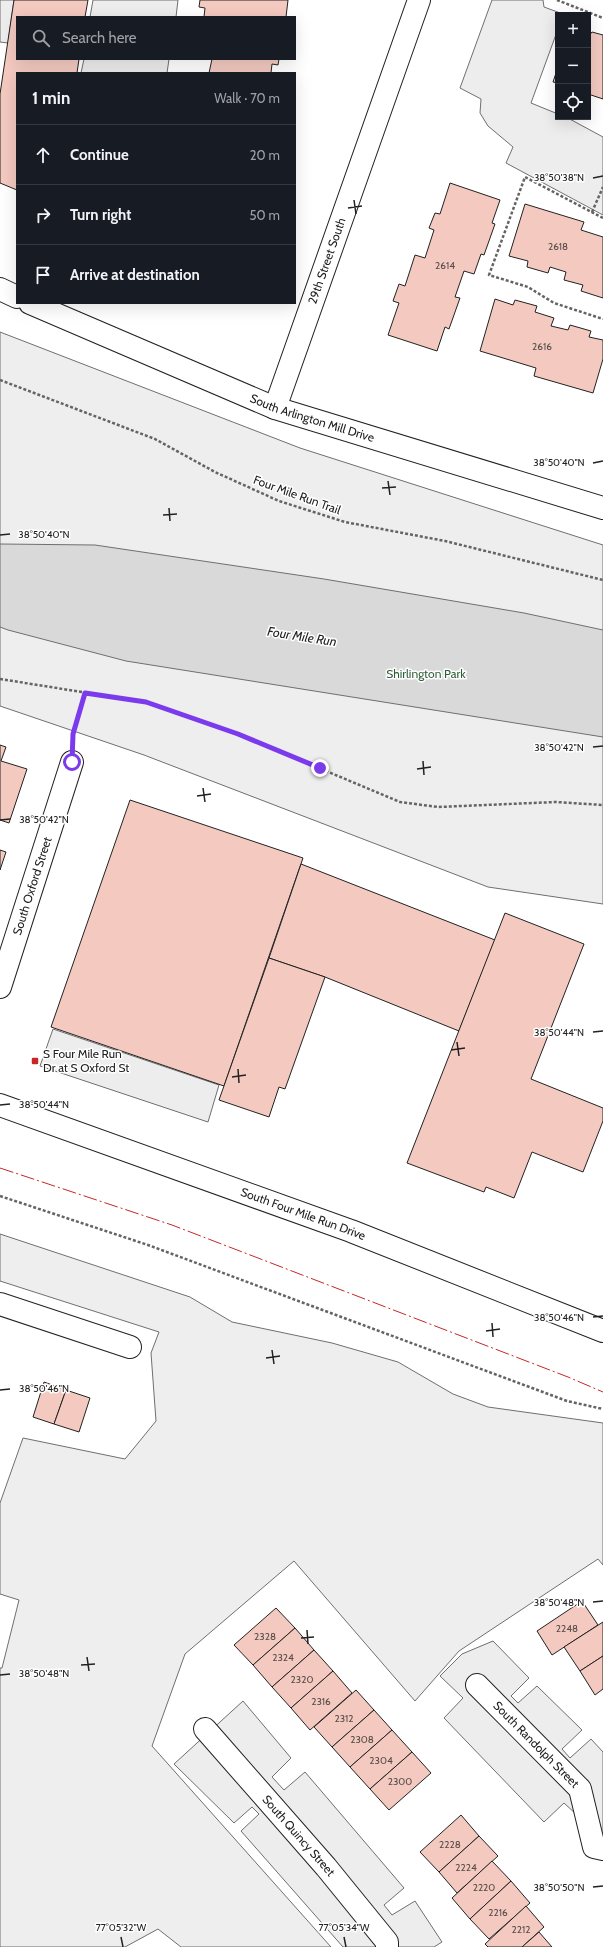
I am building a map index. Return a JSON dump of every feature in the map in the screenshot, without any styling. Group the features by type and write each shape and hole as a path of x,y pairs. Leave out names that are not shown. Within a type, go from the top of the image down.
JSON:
{"street":[{"name":"29th Street South","path":"274,408 419,0"},
{"path":"0,289 16,297"},
{"name":"South Arlington Mill Drive","path":"32,304 274,408 603,508"},
{"name":"South Oxford Street","path":"0,987 72,762"},
{"name":"South Four Mile Run Drive","path":"0,1105 351,1231 603,1331"},
{"path":"0,1304 130,1347"},
{"name":"South Randolph Street","path":"477,1685 580,1789 594,1847 603,1850"},
{"name":"South Quincy Street","path":"205,1729 326,1867 387,1942 387,1947"}],"path":[{"path":"557,0 603,18"},
{"path":"603,218 525,177 489,275 528,287 554,303 603,320"},
{"path":"592,212 603,187"},
{"name":"Four Mile Run Trail","path":"0,380 155,439 216,472 294,506 345,522 445,541 603,580"},
{"path":"0,679 146,702 238,734 400,802 438,807 556,802 603,805"},
{"path":"72,762 73,734 85,693"},
{"path":"0,1196 148,1245 567,1401 603,1409"}],"green space":[{"name":"Shirlington Park","path":"0,332 300,448 603,545 603,904 488,887 144,755 0,706"},
{"path":"0,1234 190,1297 232,1322 332,1343 398,1362 453,1394 488,1407 603,1423 603,1565 598,1559 459,1651 415,1701 294,1561 185,1654 152,1746 331,1947 181,1947 158,1929 125,1947 0,1947 0,1668 2,1668 19,1600 0,1594 0,1503 23,1438 125,1459 156,1421 151,1353 159,1332 0,1281"}],"shaded area":[{"path":"0,0 14,0 8,43 0,42"},
{"path":"93,0 178,0 176,16 90,16"},
{"path":"492,0 543,0 544,7 558,12 555,12 555,37 531,103 555,113 555,120 572,120 603,137 603,215 506,163 513,147 488,126 480,113 481,99 460,88"},
{"path":"84,60 169,60 167,72 81,72"},
{"path":"53,1029 219,1085 208,1122 40,1066"},
{"path":"493,1641 529,1678 511,1696 518,1703 537,1686 582,1730 562,1749 570,1758 591,1739 603,1752 603,1839 564,1803 544,1822 444,1718 463,1698 440,1676 462,1654"},
{"path":"243,1701 291,1758 272,1777 284,1790 305,1772 404,1888 384,1905 392,1915 415,1901 442,1942 434,1947 343,1947 241,1831 259,1814 252,1807 234,1823 174,1764"}],"water":[{"name":"Four Mile Run","path":"0,544 95,545 324,579 524,613 603,630 603,737 126,661 8,630 0,627"}],"building":[{"path":"14,0 88,0 85,16 16,16 16,60 79,60 77,72 16,72 16,190 0,183 0,94"},
{"path":"200,0 288,0 286,16 204,16 205,8 199,7"},
{"path":"592,32 603,35 603,99 591,95"},
{"path":"212,60 279,60 278,65 272,64 271,72 209,72"},
{"path":"450,183 500,200 492,223 495,224 484,255 481,254 474,274 464,271 455,297 460,298 449,329 445,327 437,351 388,335 399,303 393,301 399,284 405,286 415,255 425,258 434,230 429,228 435,213 440,214"},
{"path":"525,204 584,222 581,230 603,237 603,298 581,291 583,285 564,280 566,272 550,267 548,273 527,267 528,261 509,256"},
{"path":"495,299 513,305 515,300 537,306 535,312 554,318 551,326 568,330 570,325 591,331 589,337 603,340 603,359 593,393 534,376 536,368 480,351"},
{"path":"0,745 6,747 1,761 27,769 9,823 0,820"},
{"path":"130,800 303,858 224,1086 51,1027"},
{"path":"0,850 6,852 0,870"},
{"path":"301,864 495,940 459,1031 325,977 269,958"},
{"path":"505,913 584,944 531,1079 603,1108 603,1121 583,1172 532,1152 514,1198 486,1187 484,1192 407,1163"},
{"path":"269,958 325,977 285,1089 279,1087 269,1117 219,1100"},
{"path":"44,1382 66,1390 54,1424 33,1417"},
{"path":"66,1390 90,1398 79,1432 54,1424"},
{"path":"582,1601 598,1625 552,1655 537,1631"},
{"path":"276,1608 295,1628 253,1665 234,1645"},
{"path":"603,1622 603,1656 580,1671 564,1647"},
{"path":"295,1628 314,1650 272,1687 253,1665"},
{"path":"314,1650 333,1671 291,1708 272,1687"},
{"path":"603,1656 603,1689 595,1695 580,1671"},
{"path":"333,1671 352,1693 310,1730 291,1708"},
{"path":"356,1690 374,1710 332,1747 314,1727"},
{"path":"374,1710 392,1730 350,1767 332,1747"},
{"path":"392,1730 412,1752 370,1789 350,1767"},
{"path":"412,1752 431,1773 389,1810 370,1789"},
{"path":"461,1815 479,1836 439,1872 420,1852"},
{"path":"479,1836 498,1856 457,1893 439,1872"},
{"path":"492,1861 511,1881 470,1919 452,1898"},
{"path":"511,1881 530,1903 489,1939 470,1919"},
{"path":"526,1906 544,1927 522,1947 488,1947 485,1944"},
{"path":"539,1932 552,1947 522,1947"}],"power":[{"path":"0,1168 172,1225 568,1377 603,1392"}],"place":[{"name":"S Four Mile Run Dr at S Oxford St","path":"35,1061"}],"route":[{"path":"72,762 73,734 85,693 146,702 238,734 320,768"}]}
